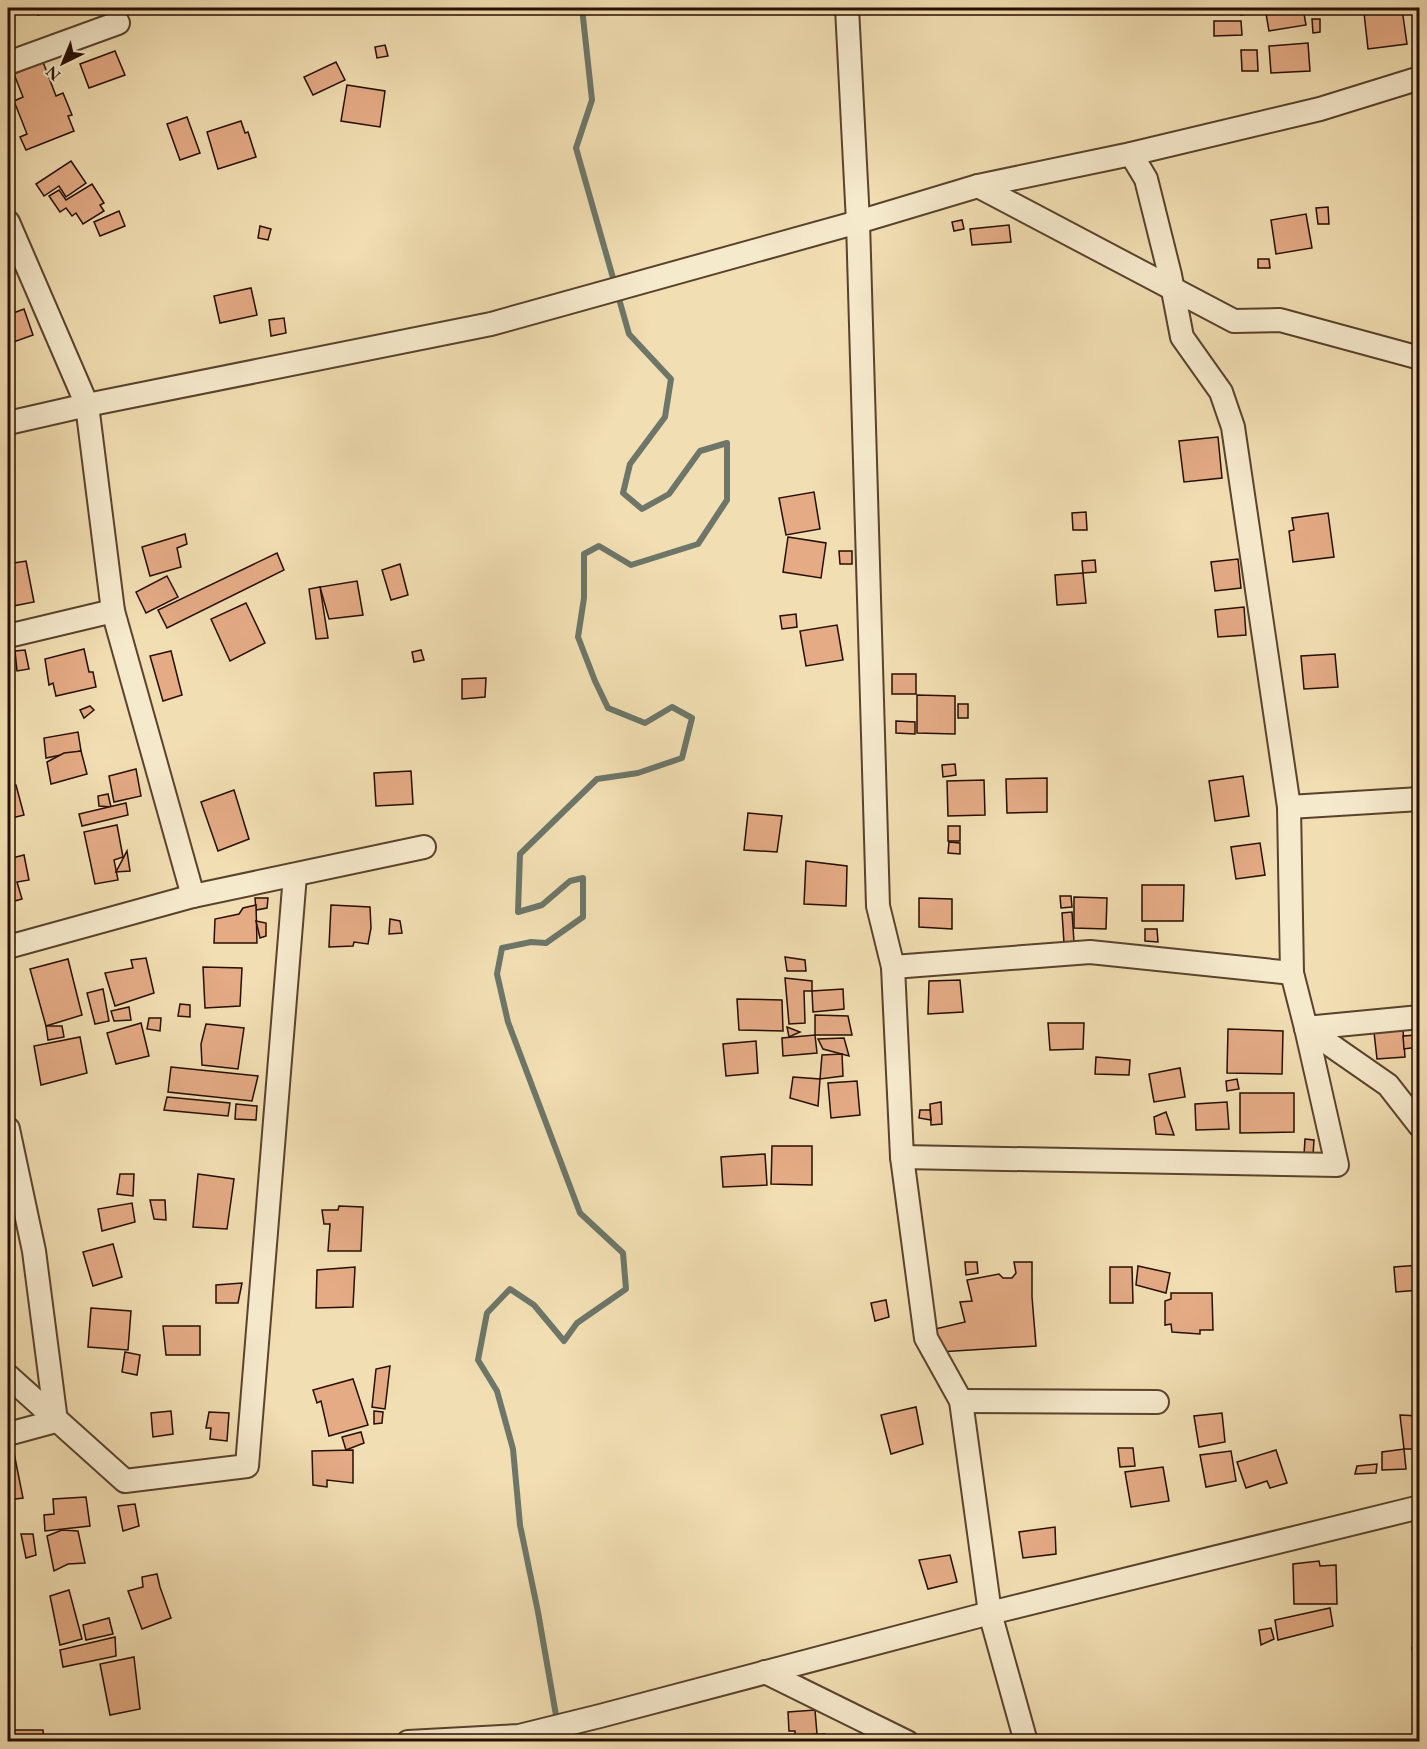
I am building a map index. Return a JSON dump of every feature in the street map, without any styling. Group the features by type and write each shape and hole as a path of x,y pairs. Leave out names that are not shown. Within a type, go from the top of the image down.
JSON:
{"street":[{"path":"847,8 858,222 878,906 893,967 902,1157 926,1338 961,1401 990,1613 1026,1742"},
{"path":"8,63 118,23"},
{"path":"8,423 491,324 858,222 978,186 1131,154 1320,109 1419,78"},
{"path":"902,1157 1337,1166 1292,973 1289,807 1233,427 1221,392 1182,337 1146,179 1131,154"},
{"path":"978,186 1234,321 1280,320 1419,358"},
{"path":"8,222 87,405 113,611 194,896"},
{"path":"8,636 113,611"},
{"path":"1289,807 1419,799"},
{"path":"8,947 194,896 424,847"},
{"path":"8,1376 125,1481 247,1466 295,874"},
{"path":"893,967 1090,952 1292,973"},
{"path":"1306,1028 1419,1017"},
{"path":"1306,1028 1388,1084 1419,1126"},
{"path":"8,1129 34,1251 56,1421"},
{"path":"961,1401 1157,1402"},
{"path":"8,1434 56,1421"},
{"path":"408,1742 515,1737 990,1613 1419,1507"},
{"path":"765,1672 908,1742"}],"building":[{"path":"36,8 60,8 38,15"},
{"path":"1240,8 1251,8 1252,13 1241,15"},
{"path":"1265,8 1303,8 1306,25 1269,31"},
{"path":"1402,9 1407,44 1368,49 1364,13"},
{"path":"1312,19 1320,19 1320,32 1313,33"},
{"path":"1214,21 1241,21 1242,35 1214,36"},
{"path":"1308,43 1310,71 1271,73 1269,46"},
{"path":"385,45 388,56 377,58 375,47"},
{"path":"1241,50 1257,50 1258,71 1242,71"},
{"path":"115,51 125,75 89,88 80,64"},
{"path":"43,62 56,96 63,93 72,115 68,116 74,131 26,150 20,137 27,134 14,101 23,97 14,74"},
{"path":"336,62 345,80 313,95 304,77"},
{"path":"347,85 385,91 380,127 341,121"},
{"path":"187,117 200,153 180,160 167,124"},
{"path":"241,121 245,133 248,132 256,157 218,169 207,132"},
{"path":"71,161 86,183 66,197 59,186 44,196 36,184"},
{"path":"92,184 104,203 100,205 104,211 83,224 76,213 72,216 66,208 60,212 49,196 59,190 66,200"},
{"path":"1328,207 1329,224 1318,224 1316,208"},
{"path":"119,211 125,226 100,236 94,222"},
{"path":"1306,214 1312,248 1276,254 1271,220"},
{"path":"962,220 964,229 954,231 952,222"},
{"path":"1009,225 1011,242 972,245 970,229"},
{"path":"260,226 271,229 268,240 258,238"},
{"path":"1258,259 1269,259 1270,268 1258,268"},
{"path":"251,288 257,315 220,323 214,296"},
{"path":"24,309 33,335 8,344 8,315"},
{"path":"284,318 286,333 271,336 269,320"},
{"path":"1218,437 1222,478 1184,482 1179,441"},
{"path":"814,492 820,529 786,535 779,498"},
{"path":"1086,512 1087,530 1073,530 1072,513"},
{"path":"1328,513 1334,557 1293,562 1289,531 1294,530 1292,518"},
{"path":"185,534 187,544 177,548 181,567 150,576 142,547"},
{"path":"788,537 826,543 821,578 783,572"},
{"path":"839,551 852,551 852,564 840,564"},
{"path":"277,553 284,570 167,628 158,610"},
{"path":"1238,559 1241,588 1215,591 1211,562"},
{"path":"1095,560 1096,572 1083,573 1082,561"},
{"path":"26,561 34,602 8,607 8,564"},
{"path":"400,564 408,595 391,600 382,570"},
{"path":"1083,573 1086,603 1057,605 1055,575"},
{"path":"167,576 178,597 146,613 136,592"},
{"path":"357,581 363,615 329,619 320,587"},
{"path":"320,587 328,638 316,639 309,589"},
{"path":"246,603 265,643 230,661 211,619"},
{"path":"1244,607 1246,635 1218,637 1215,610"},
{"path":"796,614 797,627 782,629 780,616"},
{"path":"837,625 843,660 806,666 800,631"},
{"path":"84,649 89,672 93,672 96,687 56,696 53,683 49,685 45,659"},
{"path":"25,650 29,669 17,671 15,651"},
{"path":"421,650 424,660 414,662 412,652"},
{"path":"171,651 182,695 163,701 150,656"},
{"path":"1335,654 1338,687 1304,689 1301,656"},
{"path":"892,674 916,674 916,694 892,694"},
{"path":"486,678 485,697 462,699 462,679"},
{"path":"917,695 955,696 955,734 917,733"},
{"path":"958,704 968,704 968,718 958,718"},
{"path":"90,706 94,710 84,718 80,710"},
{"path":"896,721 915,722 915,734 896,733"},
{"path":"78,732 81,751 46,758 44,738"},
{"path":"81,751 87,774 51,784 47,762 64,753"},
{"path":"955,764 956,775 943,777 942,765"},
{"path":"136,769 141,796 114,802 109,776"},
{"path":"411,771 413,804 376,806 374,773"},
{"path":"1243,776 1249,816 1215,821 1209,781"},
{"path":"1047,778 1047,812 1007,813 1006,779"},
{"path":"984,780 985,815 948,816 947,781"},
{"path":"8,783 9,786 16,785 24,815 8,819"},
{"path":"234,790 249,839 218,851 201,802"},
{"path":"108,794 111,807 99,806 98,796"},
{"path":"126,803 128,815 82,826 79,814"},
{"path":"748,813 782,816 777,852 744,850"},
{"path":"117,825 123,857 114,860 118,880 95,884 84,832"},
{"path":"948,826 960,826 960,841 948,841"},
{"path":"949,842 960,843 960,854 948,853"},
{"path":"1260,843 1265,875 1236,879 1231,847"},
{"path":"127,851 130,871 116,872"},
{"path":"24,855 29,880 17,882 22,899 8,903 8,859"},
{"path":"806,861 847,866 846,906 804,904"},
{"path":"1142,885 1184,885 1183,921 1142,921"},
{"path":"1060,896 1071,896 1072,907 1061,908"},
{"path":"1074,897 1107,898 1106,929 1074,928"},
{"path":"255,898 268,898 267,908 256,910"},
{"path":"919,898 952,899 952,929 919,927"},
{"path":"256,905 257,943 214,943 215,919 239,914 243,908"},
{"path":"331,905 370,907 371,928 368,944 354,942 353,946 329,947"},
{"path":"1072,912 1074,942 1064,943 1062,913"},
{"path":"390,919 400,921 402,933 389,934"},
{"path":"256,921 266,923 266,936 260,938"},
{"path":"1145,929 1157,929 1158,942 1145,941"},
{"path":"785,957 805,960 806,971 787,971"},
{"path":"146,958 154,993 115,1006 105,973 133,968 131,960"},
{"path":"68,959 82,1015 46,1026 30,969"},
{"path":"203,967 242,968 240,1006 205,1008"},
{"path":"785,978 812,981 812,991 804,991 805,1023 789,1024"},
{"path":"960,980 963,1012 928,1014 929,981"},
{"path":"103,989 109,1021 95,1024 87,993"},
{"path":"843,989 844,1009 813,1012 812,991"},
{"path":"737,999 782,1000 783,1031 739,1030"},
{"path":"180,1004 190,1005 190,1017 178,1016"},
{"path":"129,1007 131,1020 114,1021 111,1011"},
{"path":"815,1015 848,1016 852,1035 815,1035"},
{"path":"149,1018 161,1018 160,1031 147,1029"},
{"path":"141,1023 149,1056 116,1064 107,1033"},
{"path":"1048,1023 1084,1023 1083,1049 1050,1050"},
{"path":"206,1024 244,1028 238,1069 202,1065 201,1044"},
{"path":"46,1026 62,1026 64,1037 48,1040"},
{"path":"787,1027 800,1032 789,1037"},
{"path":"1228,1029 1283,1031 1282,1074 1227,1073"},
{"path":"1403,1030 1405,1057 1377,1059 1374,1032"},
{"path":"815,1035 817,1053 783,1056 782,1038"},
{"path":"1417,1035 1418,1047 1404,1049 1403,1036"},
{"path":"80,1037 87,1073 41,1085 34,1046"},
{"path":"844,1038 849,1056 823,1049 818,1039"},
{"path":"756,1041 758,1073 726,1076 723,1044"},
{"path":"842,1054 843,1076 820,1079 822,1055"},
{"path":"1096,1057 1130,1060 1129,1075 1095,1074"},
{"path":"171,1067 258,1076 252,1101 168,1092"},
{"path":"1180,1068 1185,1097 1154,1102 1149,1074"},
{"path":"793,1077 820,1079 818,1106 790,1098"},
{"path":"1237,1079 1239,1089 1227,1091 1226,1081"},
{"path":"857,1081 860,1115 831,1118 828,1083"},
{"path":"1240,1093 1294,1093 1294,1132 1240,1133"},
{"path":"167,1097 230,1103 228,1116 164,1110"},
{"path":"941,1102 942,1124 931,1125 930,1104"},
{"path":"1227,1102 1229,1129 1196,1130 1195,1104"},
{"path":"236,1104 257,1106 256,1120 235,1119"},
{"path":"920,1110 930,1110 931,1120 919,1118"},
{"path":"1166,1112 1174,1135 1156,1134 1154,1117"},
{"path":"1305,1139 1314,1140 1313,1155 1304,1155"},
{"path":"772,1146 812,1146 812,1185 771,1184"},
{"path":"765,1154 767,1185 723,1187 721,1157"},
{"path":"120,1174 134,1174 133,1196 117,1194"},
{"path":"198,1174 234,1179 227,1229 193,1227"},
{"path":"150,1200 165,1200 166,1220 154,1219"},
{"path":"132,1203 135,1222 102,1231 98,1209"},
{"path":"339,1206 363,1207 361,1251 328,1251 330,1224 324,1224 322,1210 338,1210"},
{"path":"113,1244 122,1277 93,1286 83,1252"},
{"path":"965,1262 977,1262 978,1273 966,1275"},
{"path":"1014,1262 1032,1262 1036,1346 939,1352 935,1329 965,1322 960,1302 972,1301 967,1280 999,1274 1003,1278 1012,1278 1016,1273"},
{"path":"1420,1265 1420,1290 1396,1292 1394,1267"},
{"path":"1138,1266 1170,1273 1166,1293 1136,1285"},
{"path":"355,1267 353,1307 316,1308 317,1270"},
{"path":"1110,1267 1132,1267 1133,1303 1110,1303"},
{"path":"242,1283 238,1303 216,1303 216,1285"},
{"path":"1171,1293 1212,1293 1213,1330 1200,1330 1200,1334 1172,1332 1171,1324 1165,1325 1165,1301 1171,1299"},
{"path":"886,1300 889,1317 875,1321 871,1303"},
{"path":"91,1308 131,1311 128,1350 88,1347"},
{"path":"163,1326 200,1326 200,1355 166,1355"},
{"path":"125,1352 140,1355 137,1375 122,1372"},
{"path":"390,1366 385,1409 372,1407 376,1369"},
{"path":"353,1379 368,1425 329,1436 321,1401 317,1403 313,1390"},
{"path":"916,1407 923,1444 891,1454 881,1415"},
{"path":"171,1411 173,1434 153,1437 151,1413"},
{"path":"374,1411 383,1412 382,1423 374,1424"},
{"path":"209,1412 229,1413 227,1441 210,1439 211,1428 206,1428"},
{"path":"1222,1413 1225,1442 1199,1447 1194,1416"},
{"path":"1400,1415 1420,1416 1420,1449 1404,1449"},
{"path":"361,1432 364,1443 346,1450 342,1437"},
{"path":"1118,1448 1133,1448 1135,1466 1120,1467"},
{"path":"1404,1449 1406,1469 1382,1470 1382,1452"},
{"path":"353,1450 353,1483 327,1480 327,1487 313,1485 312,1451"},
{"path":"1276,1450 1287,1483 1270,1488 1267,1481 1246,1488 1237,1462"},
{"path":"1231,1451 1236,1481 1206,1487 1200,1455"},
{"path":"14,1453 23,1498 8,1500 8,1454"},
{"path":"1377,1464 1376,1473 1355,1474 1357,1466"},
{"path":"1163,1467 1169,1501 1131,1507 1125,1472"},
{"path":"86,1497 90,1526 45,1531 44,1515 54,1514 53,1499"},
{"path":"135,1504 139,1526 123,1531 118,1506"},
{"path":"1055,1527 1056,1554 1023,1558 1019,1532"},
{"path":"62,1530 78,1531 85,1563 68,1564 54,1571 47,1536"},
{"path":"21,1534 33,1534 36,1555 26,1558"},
{"path":"950,1555 957,1582 928,1589 919,1560"},
{"path":"1319,1561 1320,1566 1336,1565 1337,1604 1294,1604 1293,1564"},
{"path":"157,1574 171,1618 142,1629 128,1591 143,1587 142,1577"},
{"path":"69,1590 82,1639 60,1645 50,1596"},
{"path":"1330,1608 1333,1626 1278,1640 1275,1620"},
{"path":"109,1618 113,1634 86,1640 83,1625"},
{"path":"1271,1628 1274,1639 1261,1645 1259,1630"},
{"path":"115,1637 116,1656 63,1667 60,1650"},
{"path":"1420,1647 1420,1683 1418,1683 1412,1648"},
{"path":"134,1657 140,1709 110,1715 100,1664"},
{"path":"815,1710 817,1734 795,1736 795,1731 789,1731 788,1712"},
{"path":"8,1730 43,1730 44,1742 8,1742"},
{"path":"825,1734 826,1742 791,1742 790,1736"}],"waterway":[{"path":"557,1721 520,1525 513,1449 497,1391 478,1360 487,1313 510,1289 534,1305 564,1341 577,1323 626,1289 623,1253 580,1213 508,1022 497,974 502,948 531,942 546,943 583,917 583,878 570,881 542,905 518,912 520,854 597,779 638,773 682,758 692,718 672,707 645,723 608,708 578,637 584,598 584,554 599,546 631,565 698,544 727,500 727,443 700,451 669,494 642,509 623,493 630,464 665,417 671,379 629,334 576,148 592,100 582,8"}]}
